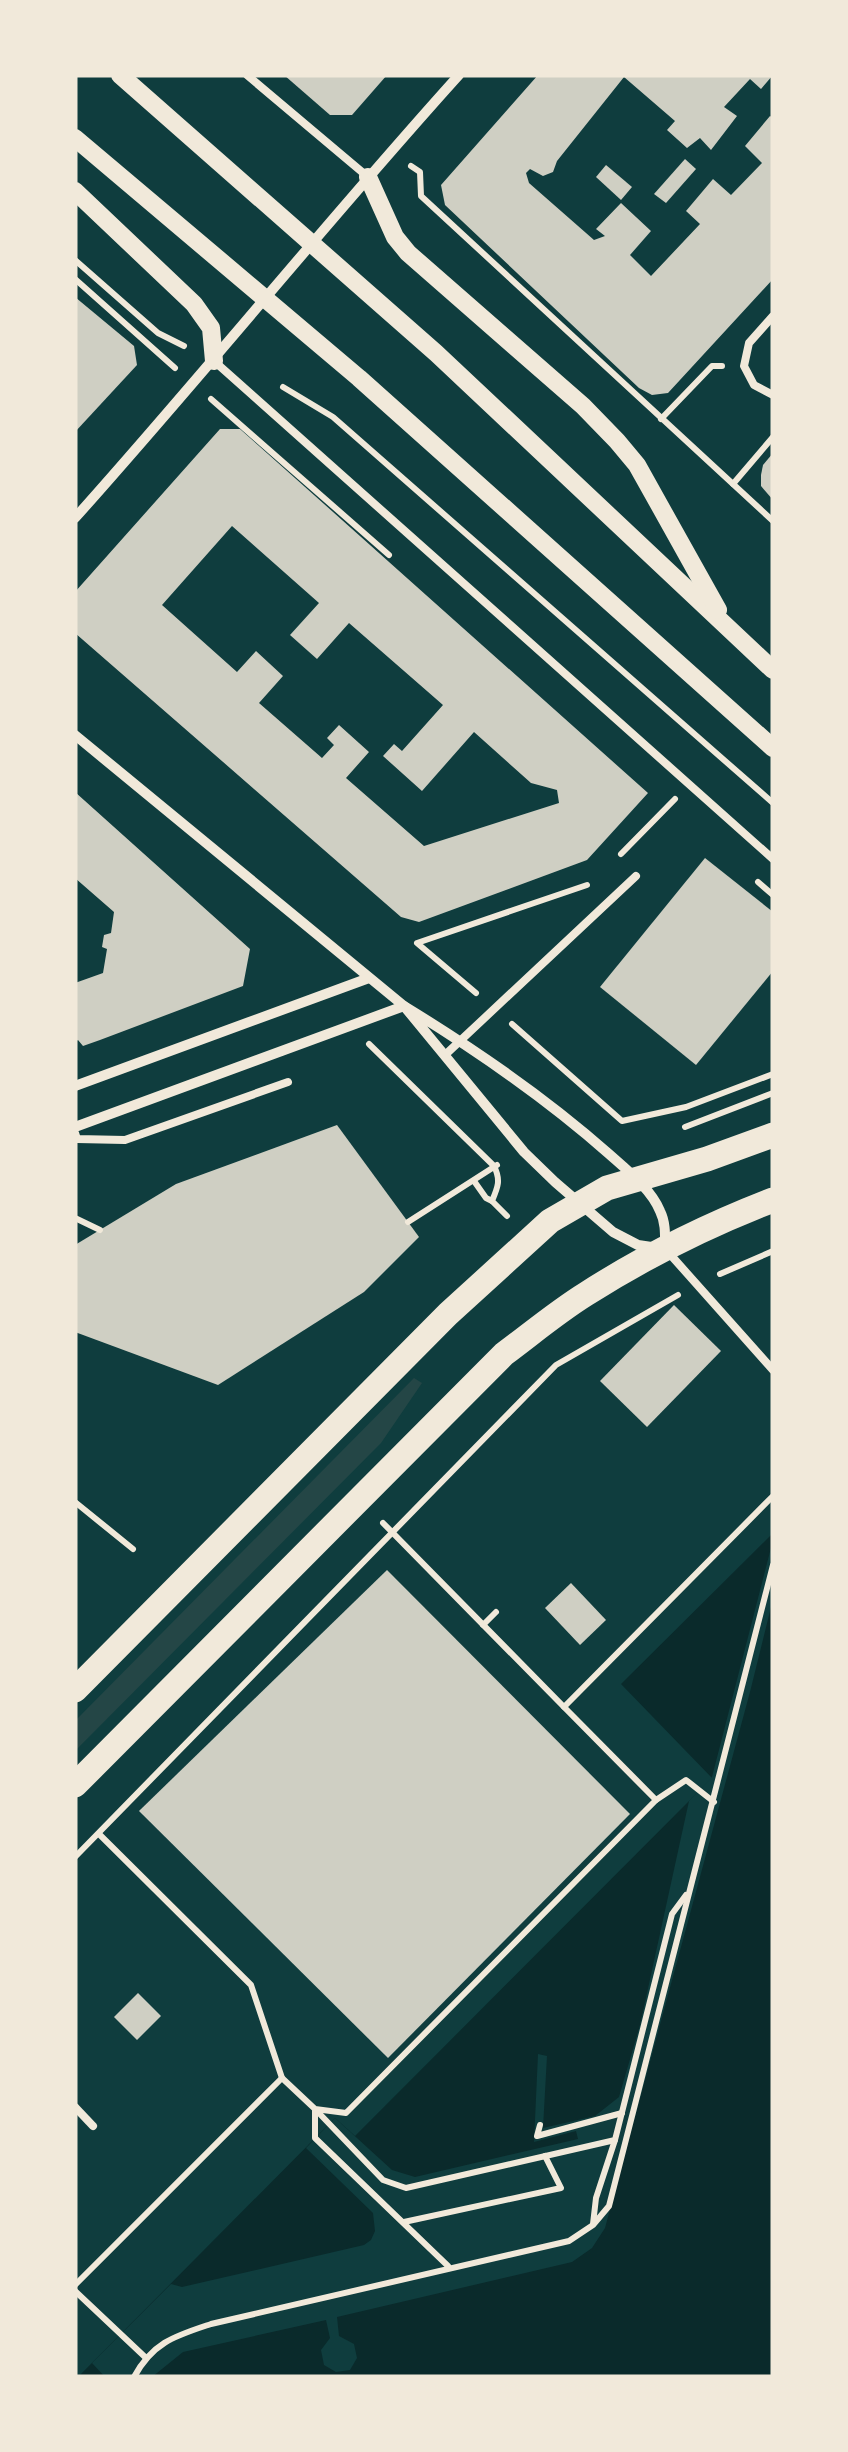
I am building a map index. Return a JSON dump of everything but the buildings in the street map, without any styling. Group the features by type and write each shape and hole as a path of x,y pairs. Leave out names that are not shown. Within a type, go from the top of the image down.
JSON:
{"main road":[{"path":"75,1690 448,1314 528,1239 578,1204 636,1178 773,1135"},
{"path":"75,1786 504,1354 584,1295 730,1216 773,1200"}],"street":[{"path":"120,75 436,353 773,670"},
{"path":"75,518 459,75"},
{"path":"75,138 267,298 773,748"},
{"path":"368,177 395,237 408,254 583,406 637,465 725,624"},
{"path":"75,191 194,304 210,328 214,361"},
{"path":"75,735 404,1006 578,1126 636,1178 660,1209 665,1249 638,1245 613,1232 578,1204 524,1152 404,1006"},
{"path":"75,1086 370,978"},
{"path":"75,1130 404,1006"}],"lane":[{"path":"246,75 368,177"},
{"path":"773,316 749,343 744,366 754,385 773,395"},
{"path":"214,361 773,859"},
{"path":"445,1055 636,876"},
{"path":"75,1130 78,1140 124,1140 288,1082"},
{"path":"665,1249 773,1370"},
{"path":"75,2107 93,2126"}],"path":[{"path":"390,151 420,172 421,196 773,521"},
{"path":"75,260 158,334 214,361"},
{"path":"75,279 402,567"},
{"path":"662,419 712,366 744,366"},
{"path":"276,385 291,390 333,418 773,803"},
{"path":"734,484 773,437"},
{"path":"616,860 672,802 656,790"},
{"path":"600,881 416,943 622,1121 686,1107 773,1074"},
{"path":"350,1026 494,1166"},
{"path":"686,1107 692,1124 773,1094"},
{"path":"474,1182 492,1201"},
{"path":"75,1218 100,1230"},
{"path":"748,1260 773,1251"},
{"path":"75,1858 556,1365 698,1285"},
{"path":"564,1707 773,1496"},
{"path":"362,1497 392,1535 656,1800"},
{"path":"75,1502 133,1548"},
{"path":"134,2377 145,2356 168,2339 210,2324 569,2241 593,2225 609,2206 773,1565"},
{"path":"483,1625 496,1612"},
{"path":"315,2109 346,2114 656,1800 686,1780 714,1802"},
{"path":"99,1834 251,1984 282,2078 383,2180 406,2188 615,2140"},
{"path":"593,2225 596,2198 623,2113 672,1914 689,1891"},
{"path":"145,2356 75,2288 282,2078"},
{"path":"315,2109 315,2138 448,2266"},
{"path":"540,2125 537,2136 623,2113"},
{"path":"403,2222 561,2188 545,2156"}],"shaded area":[{"path":"414,1378 422,1383 381,1443 75,1751 75,1721"},
{"path":"773,1533 773,2377 78,2377 335,2118 355,2136 712,1778 621,1684"}],"pier":[{"path":"773,1540 773,1599 750,1692 605,2228 592,2248 572,2262 337,2317 339,2336 354,2344 357,2358 350,2370 336,2372 324,2365 321,2350 330,2338 326,2320 183,2352 152,2377 105,2377 92,2363 171,2284 182,2287 364,2245 371,2240 375,2231 373,2213 306,2148 335,2118 392,2170 415,2177 578,2139 576,2131 534,2142 538,2054 547,2056 543,2128 595,2116 619,2097 640,2025 689,1801 712,1777"}]}
